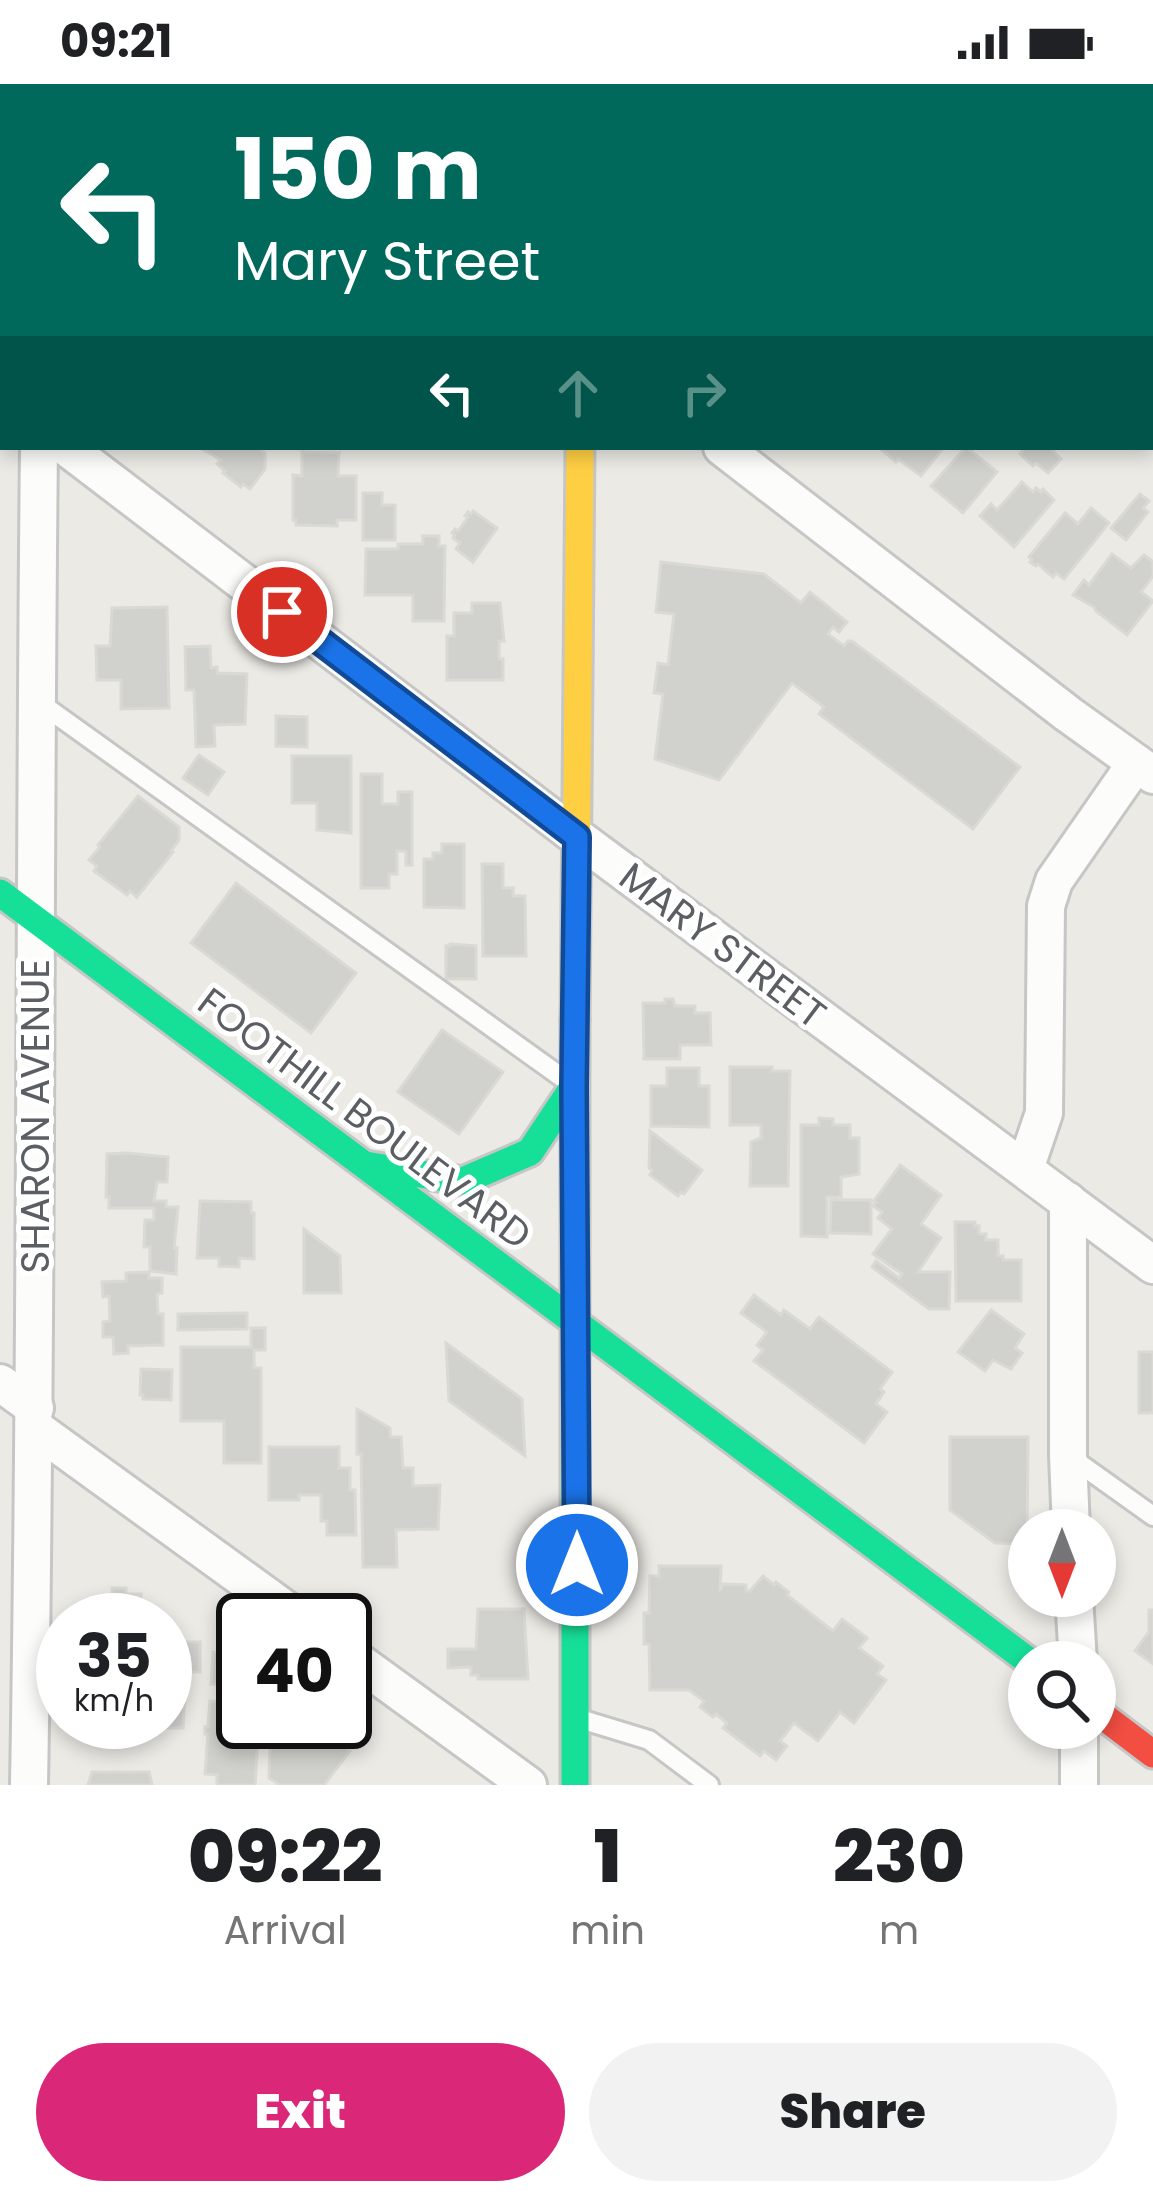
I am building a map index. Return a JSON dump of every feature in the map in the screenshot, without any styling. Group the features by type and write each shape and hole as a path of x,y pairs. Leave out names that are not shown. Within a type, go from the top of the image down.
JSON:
{"main road":[{"path":"575,1785 574,1087 580,450"},
{"name":"FOOTHILL BOULEVARD","path":"0,893 1008,1646"},
{"path":"365,1166 463,1181 530,1152 574,1087"},
{"path":"1116,1726 1153,1754"}],"street":[{"name":"SHARON AVENUE","path":"29,1785 39,450"},
{"name":"MARY STREET","path":"69,450 577,837 1153,1265"},
{"path":"736,452 1145,770 1054,880 1046,906 1044,1113 1024,1169"},
{"path":"1069,1202 1070,1509"},
{"path":"0,1383 35,1418 265,1593"},
{"path":"372,1672 528,1785"},
{"path":"1078,1785 1079,1749"}],"lane":[{"path":"36,700 574,1087"},
{"path":"1068,1455 1153,1516"},
{"path":"576,1718 649,1740 709,1785"}],"building":[{"path":"204,450 261,450 265,469 250,489 223,473 217,464 221,460"},
{"path":"882,450 942,450 921,476"},
{"path":"963,450 997,472 963,513 931,486"},
{"path":"1052,450 1061,459 1048,473 1020,454"},
{"path":"302,452 339,453 338,476 356,476 356,520 337,520 337,526 296,525 293,475 302,476"},
{"path":"1022,482 1033,492 1043,489 1054,500 1014,547 980,516 991,504 997,510"},
{"path":"363,493 382,493 382,505 395,505 395,540 363,540"},
{"path":"1140,494 1149,501 1143,508 1148,512 1126,540 1111,528"},
{"path":"1091,508 1109,523 1064,579 1030,562 1029,557 1065,513 1078,524"},
{"path":"473,511 497,528 473,562 456,549 460,543 452,533"},
{"path":"423,536 439,536 439,546 445,546 444,621 413,621 413,595 365,595 366,549 423,544"},
{"path":"1112,554 1131,568 1144,555 1153,562 1153,576 1141,592 1153,601 1127,635 1073,595 1084,580 1089,585"},
{"path":"661,562 764,574 801,603 810,592 847,622 839,632 833,627 828,634 844,646 852,641 1020,767 973,829 819,714 824,707 792,683 719,780 655,759 663,694 654,693 658,663 668,665 674,614 656,612"},
{"path":"472,603 500,603 503,680 447,680 447,636 454,636 454,613 472,613"},
{"path":"167,607 169,708 121,709 121,680 97,680 96,646 110,646 112,608"},
{"path":"210,646 211,668 217,667 217,673 247,674 245,724 214,725 215,746 196,747 194,690 186,690 185,647"},
{"path":"276,716 307,717 307,747 276,746"},
{"path":"199,755 224,772 208,795 183,778"},
{"path":"292,756 351,756 351,833 317,830 317,803 292,803"},
{"path":"361,774 382,774 382,804 398,804 398,792 412,792 412,865 406,865 406,851 397,851 397,874 389,874 389,888 361,888"},
{"path":"138,796 179,827 179,840 137,897 94,871 97,866 89,860"},
{"path":"442,844 464,844 464,908 424,907 424,859 442,853"},
{"path":"482,864 503,864 503,888 513,888 513,896 525,896 526,956 483,956"},
{"path":"236,883 356,973 311,1033 191,943"},
{"path":"446,946 476,946 476,979 446,979"},
{"path":"673,999 675,1006 695,1006 695,1013 710,1013 711,1045 680,1045 680,1059 644,1059 643,1003 665,1003"},
{"path":"442,1030 503,1072 459,1134 398,1092"},
{"path":"730,1067 790,1071 788,1186 750,1186 751,1142 761,1138 761,1125 730,1125"},
{"path":"667,1068 699,1068 699,1086 709,1086 709,1127 651,1126 651,1086 667,1086"},
{"path":"819,1118 833,1119 833,1125 850,1125 850,1138 859,1138 859,1174 841,1177 841,1197 827,1197 827,1237 801,1236 801,1125 819,1125"},
{"path":"650,1131 702,1170 684,1194 678,1196 650,1175"},
{"path":"107,1154 168,1157 167,1182 157,1182 154,1201 178,1207 176,1274 150,1271 150,1247 144,1247 145,1220 154,1220 154,1208 109,1208"},
{"path":"900,1165 941,1195 921,1224 941,1238 918,1272 950,1272 949,1309 929,1309 872,1267 876,1261 899,1278 902,1274 873,1254 892,1229 878,1218 882,1212 873,1206 874,1201"},
{"path":"831,1200 871,1200 871,1234 830,1233"},
{"path":"200,1201 251,1202 254,1259 239,1258 239,1267 219,1266 219,1258 197,1258"},
{"path":"955,1222 975,1222 986,1240 998,1240 998,1256 1021,1260 1021,1301 956,1301"},
{"path":"304,1229 340,1256 341,1293 304,1293"},
{"path":"149,1272 149,1278 162,1278 162,1293 157,1294 158,1314 163,1314 163,1345 128,1346 128,1353 114,1354 113,1337 103,1337 103,1322 110,1321 109,1296 103,1297 102,1282 126,1281 126,1273"},
{"path":"754,1295 810,1329 819,1317 892,1372 876,1404 887,1412 864,1443 754,1361 763,1350 757,1345 767,1332 741,1313"},
{"path":"991,1310 1024,1334 1015,1348 1022,1353 1011,1369 993,1360 985,1371 958,1352"},
{"path":"247,1313 247,1329 178,1330 178,1314"},
{"path":"251,1328 265,1328 265,1350 254,1350 254,1368 261,1368 261,1463 224,1463 224,1421 181,1421 181,1347 251,1347"},
{"path":"446,1343 522,1399 525,1456 449,1401"},
{"path":"1139,1352 1153,1352 1153,1413 1139,1413"},
{"path":"141,1369 172,1370 171,1400 143,1399"},
{"path":"357,1409 390,1428 390,1437 401,1437 403,1468 413,1468 413,1486 440,1485 438,1529 396,1530 397,1567 363,1567"},
{"path":"950,1437 1028,1437 1027,1509 1008,1509 1008,1543 995,1543 950,1510"},
{"path":"269,1447 339,1447 339,1468 350,1468 350,1490 355,1490 356,1535 327,1535 327,1521 321,1521 321,1495 269,1500"},
{"path":"659,1566 721,1566 720,1591 723,1584 746,1585 750,1591 763,1576 776,1582 833,1631 842,1619 867,1638 859,1648 883,1666 877,1674 886,1680 854,1723 840,1712 818,1741 794,1723 780,1741 787,1746 776,1760 764,1751 760,1756 723,1728 727,1723 716,1714 713,1717 700,1707 704,1701 689,1690 650,1690 644,1613 649,1613 650,1576 659,1576"},
{"path":"478,1609 524,1609 528,1679 478,1679 471,1675 471,1667 448,1668 448,1649 476,1649"},
{"path":"1149,1610 1153,1610 1153,1664 1135,1651 1149,1632"},
{"path":"192,1642 200,1642 200,1672 192,1672"},
{"path":"213,1652 216,1652 216,1684 211,1684"},
{"path":"210,1701 216,1701 216,1749 257,1749 255,1785 217,1785 217,1775 205,1774"},
{"path":"270,1749 350,1751 324,1785 280,1785 269,1778"},
{"path":"92,1772 149,1772 152,1785 88,1785"}],"traffic: fast":[{"path":"0,893 1008,1646"},
{"path":"575,1020 575,1785"},
{"path":"365,1165 463,1181 530,1152 574,1086"}],"traffic: slow":[{"path":"575,1020 580,450"}],"traffic: jam":[{"path":"1116,1726 1153,1754"}],"route":[{"path":"282,612 577,837 577,1565"}]}
